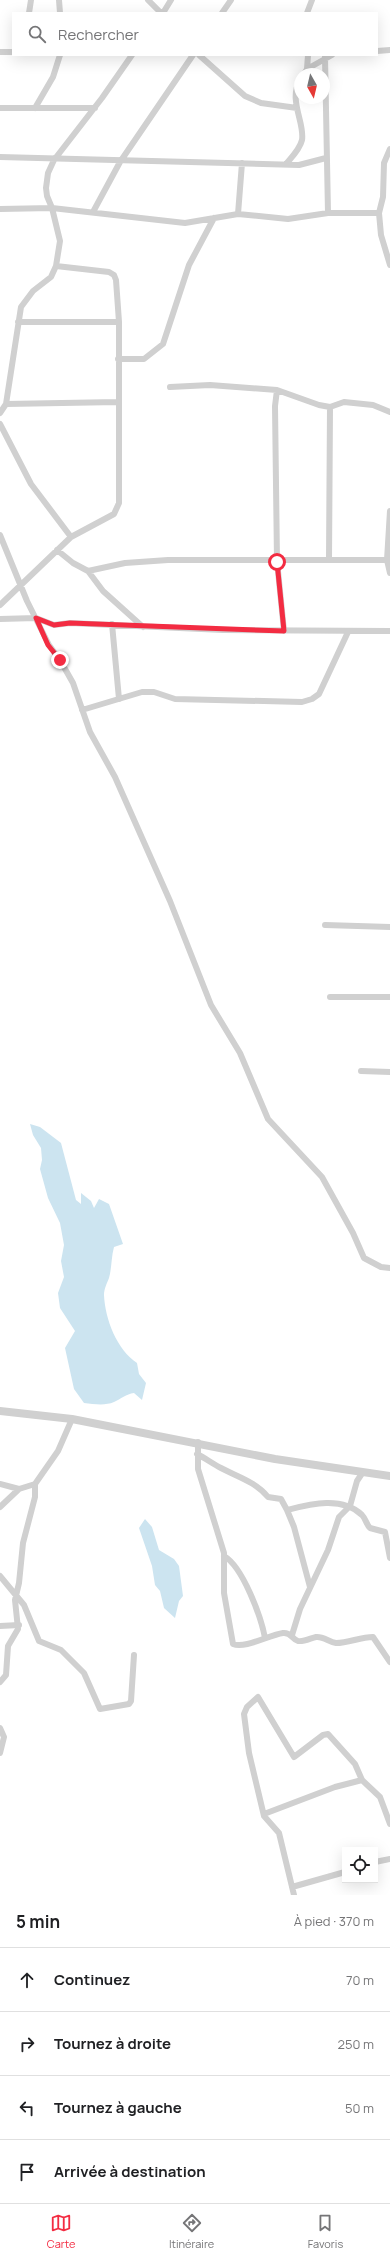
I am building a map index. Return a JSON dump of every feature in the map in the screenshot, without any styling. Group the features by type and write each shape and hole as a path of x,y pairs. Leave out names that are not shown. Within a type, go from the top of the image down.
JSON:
{"street":[{"path":"29,12 31,0"},
{"path":"56,0 59,0 60,12"},
{"path":"148,0 161,12"},
{"path":"163,12 170,0"},
{"path":"307,12 312,0"},
{"path":"223,12 229,1"},
{"path":"378,50 390,50"},
{"path":"0,52 12,52"},
{"path":"35,108 53,76 60,56"},
{"path":"0,413 6,404 21,307 33,291 51,276 56,266 60,241 46,188 54,160 95,108 131,56"},
{"path":"93,212 120,162 192,56"},
{"path":"200,56 245,96 261,104 297,108"},
{"path":"306,68 308,56"},
{"path":"309,68 328,56"},
{"path":"325,57 328,212"},
{"path":"286,164 296,151 302,139 297,104"},
{"path":"0,108 95,108"},
{"path":"390,149 384,164 383,197 379,213 381,235 390,265"},
{"path":"0,158 299,165 326,158"},
{"path":"238,214 242,163"},
{"path":"383,197 390,194"},
{"path":"0,209 52,208 185,223 238,214 288,219 328,212 379,213"},
{"path":"118,360 144,359 163,344 189,265 214,218"},
{"path":"0,604 21,586 71,537 114,514 119,503 119,322 114,275 56,266"},
{"path":"18,322 119,322"},
{"path":"170,387 210,385 277,390 330,407 344,402 373,405 390,412"},
{"path":"277,390 275,406 277,562 284,631"},
{"path":"6,404 118,402"},
{"path":"329,560 330,407"},
{"path":"0,424 31,484 71,537"},
{"path":"390,511 387,560 390,573"},
{"path":"0,535 48,645 60,660 73,683 90,732 116,777 211,1005 240,1053 268,1119 322,1176 350,1226 364,1258 381,1268 390,1268"},
{"path":"57,550 73,563 88,571 103,590 144,627"},
{"path":"88,571 126,563 168,560 277,562 387,560"},
{"path":"0,619 36,618 54,625 70,623 112,624 144,627 284,631 390,631"},
{"path":"112,624 119,699"},
{"path":"82,710 142,692 154,692 175,700 219,702 302,702 312,699 319,694 348,632"},
{"path":"324,925 390,927"},
{"path":"330,997 390,998"},
{"path":"360,1071 390,1072"},
{"path":"0,1411 72,1419 198,1442 275,1459 390,1476"},
{"path":"0,1682 6,1675 8,1646 17,1633 18,1625 15,1604 23,1543 35,1497 35,1484 58,1451 72,1419"},
{"path":"198,1442 198,1469 224,1556 224,1593 233,1644 237,1646 283,1633 292,1634 296,1640 319,1637 331,1642 373,1637 390,1662"},
{"path":"197,1454 213,1462 219,1468 263,1490 268,1497 281,1498 294,1527 310,1587"},
{"path":"292,1634 310,1587 328,1550 339,1517 350,1506 357,1481 363,1472"},
{"path":"0,1484 19,1489"},
{"path":"0,1507 19,1489 35,1484"},
{"path":"287,1510 325,1503 350,1506 365,1518 370,1528 385,1532 390,1558"},
{"path":"224,1556 234,1564 261,1616 265,1638"},
{"path":"0,1576 26,1609 39,1641 61,1650 84,1673 100,1709 129,1704 131,1701 135,1665 134,1655"},
{"path":"0,1626 18,1625"},
{"path":"294,1895 279,1832 264,1814 249,1753 244,1714 247,1707 258,1697 293,1757 296,1757 323,1735 328,1734 355,1764 362,1780 380,1797 390,1824"},
{"path":"0,1728 4,1737 0,1753"},
{"path":"264,1814 335,1788 362,1780"},
{"path":"378,1861 390,1859"},
{"path":"292,1887 342,1873"}],"water":[{"path":"30,1124 40,1127 61,1143 76,1200 81,1204 81,1193 91,1201 94,1208 99,1199 109,1204 123,1244 114,1247 110,1274 104,1293 105,1304 113,1333 124,1350 137,1363 139,1374 146,1383 142,1400 134,1393 107,1404 84,1403 74,1389 65,1348 75,1331 60,1308 58,1293 64,1277 61,1261 64,1245 60,1223 48,1198 40,1169 42,1160 41,1148 33,1135"},
{"path":"145,1519 152,1527 159,1550 174,1559 179,1566 183,1596 179,1601 175,1618 164,1608 160,1591 155,1585 152,1566 139,1528"}],"route":[{"path":"60,660 48,645 36,618 54,625 70,623 112,624 144,627 284,631 277,562"}]}
